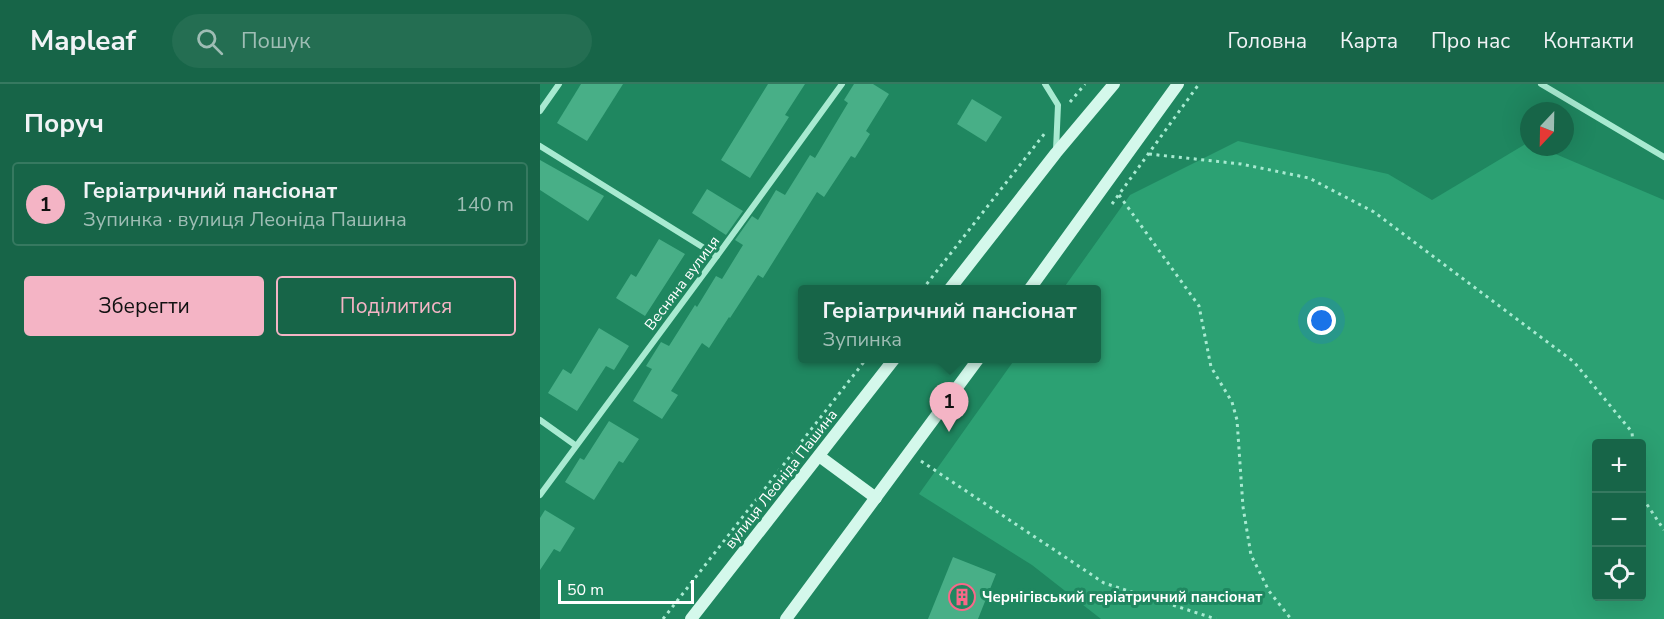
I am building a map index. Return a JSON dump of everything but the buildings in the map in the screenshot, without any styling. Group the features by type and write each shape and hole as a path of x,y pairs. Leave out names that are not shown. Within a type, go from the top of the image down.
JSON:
{"main road":[{"path":"953,285 1056,153 1114,84"},
{"path":"1033,285 1178,84"},
{"name":"вулиця Леоніда Пашина","path":"691,619 891,363"},
{"path":"786,619 975,363"},
{"path":"819,456 876,498"}],"street":[{"path":"540,111 559,84"},
{"name":"Весняна вулиця","path":"540,495 842,84"},
{"path":"1045,84 1058,105 1056,153"},
{"path":"1541,84 1664,158"},
{"path":"540,146 717,256"},
{"path":"540,420 575,446"}],"path":[{"path":"925,285 1085,84"},
{"path":"1112,204 1199,84"},
{"path":"1149,154 1241,164 1309,178 1374,212 1574,362 1632,432 1633,439"},
{"path":"1119,195 1199,306 1211,367 1232,402 1237,420 1244,507 1251,555 1269,591 1291,619"},
{"path":"663,619 863,363"},
{"path":"909,454 1104,583 1216,619"},
{"path":"1641,493 1664,530"}],"green space":[{"path":"1238,141 1388,174 1432,200 1520,147 1520,156 1560,156 1664,200 1664,619 1101,619 1032,565 919,494 1012,363 1101,363 1101,285 1066,285 1130,195"}],"place":[{"name":"Геріатричний пансіонат","path":"949,432"},
{"name":"Чернігівський геріатричний пансіонат","path":"962,597"}]}
